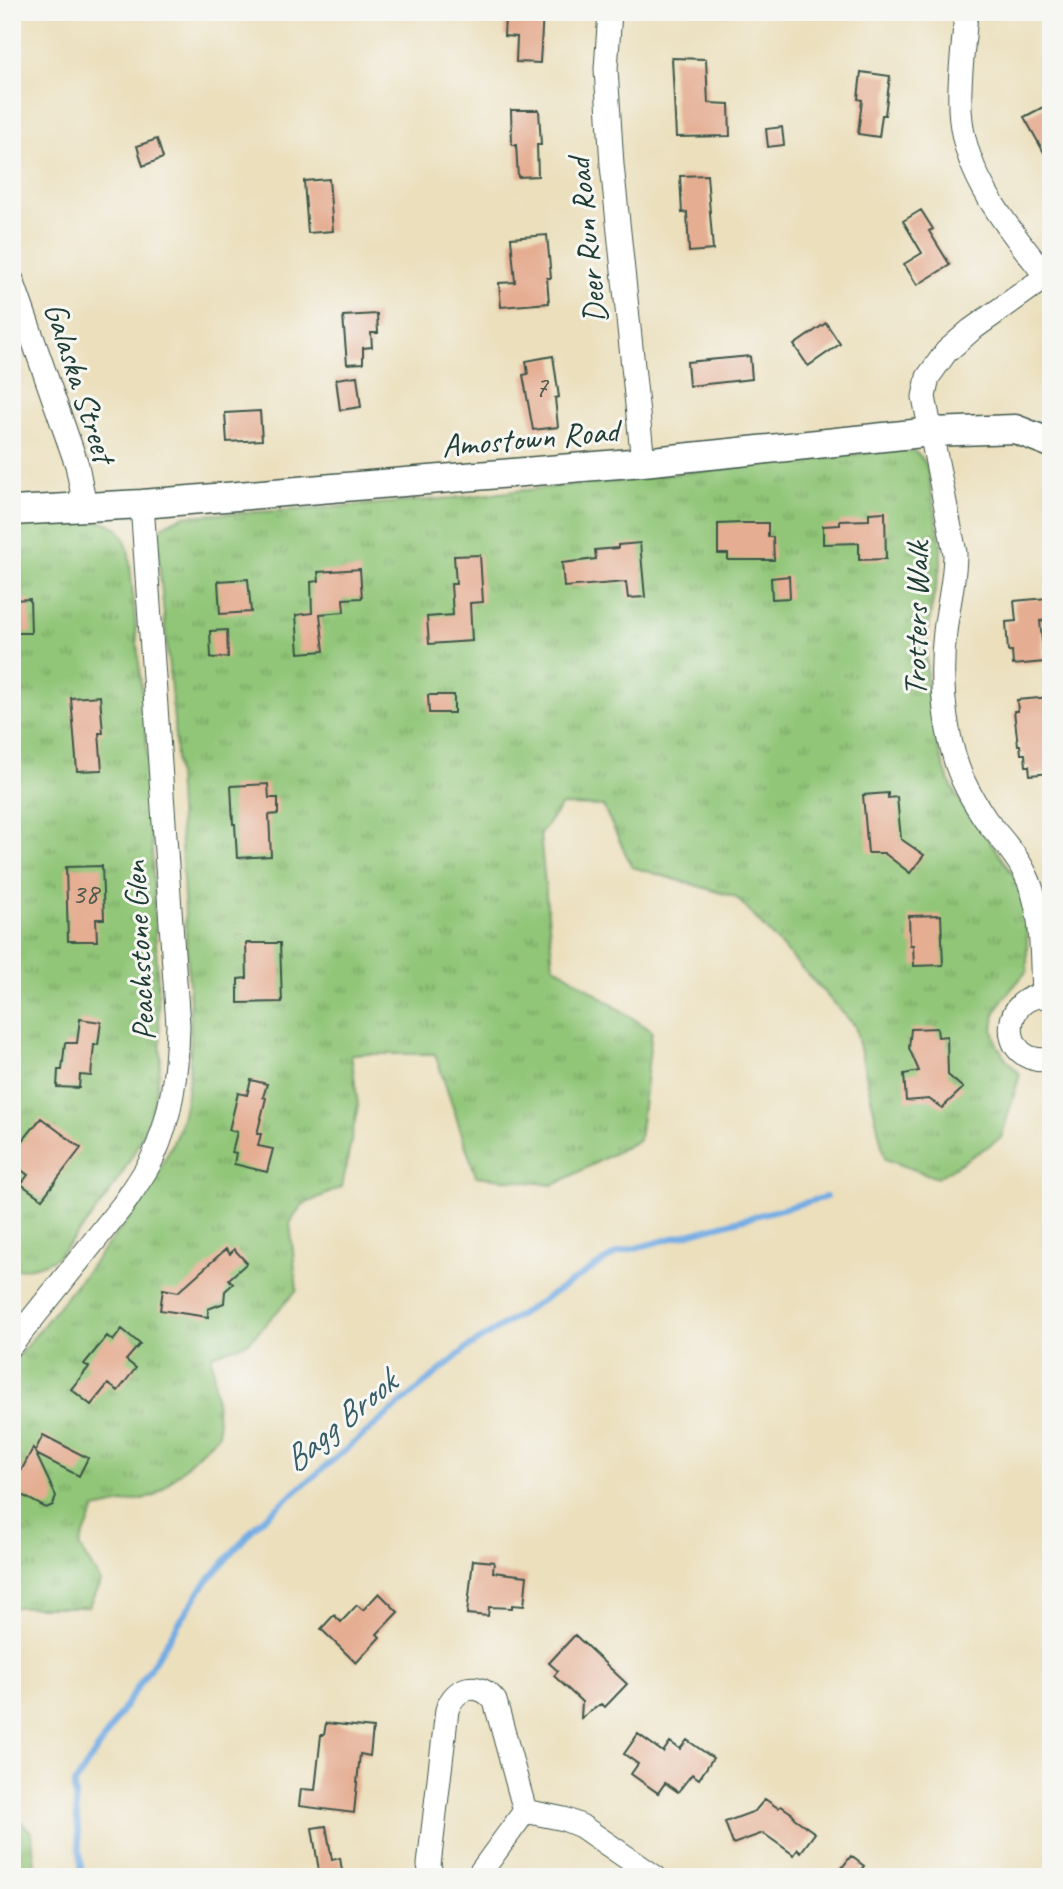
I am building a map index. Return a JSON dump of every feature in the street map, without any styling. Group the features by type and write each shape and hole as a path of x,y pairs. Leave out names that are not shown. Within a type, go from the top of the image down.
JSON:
{"street":[{"name":"Deer Run Road","path":"610,12 606,69 611,165 643,462"},
{"path":"966,12 960,105 968,151 994,207 1049,275"},
{"name":"Trotters Walk","path":"1049,275 958,341 936,364 928,377 924,397 955,553 955,573 944,643 944,684 951,743 958,771 971,796 986,820 1013,853 1032,890 1047,996 1029,999 1017,1008 1012,1017 1011,1032 1016,1047 1024,1054 1038,1060 1051,1059"},
{"name":"Galaska Street","path":"12,280 77,465 85,506"},
{"name":"Amostown Road","path":"12,511 142,504 643,462 932,432 1015,429 1051,443"},
{"name":"Peachstone Glen","path":"12,1343 138,1183 152,1159 162,1133 175,1080 178,1025 142,504"},
{"path":"432,1877 429,1865 447,1710 458,1693 470,1688 478,1689 486,1692 495,1701 525,1811"},
{"path":"477,1877 525,1811"},
{"path":"525,1811 564,1819 581,1826 655,1877"}],"green space":[{"path":"905,449 919,455 927,467 941,546 941,564 926,642 927,687 938,749 949,781 966,812 1014,876 1023,902 1027,931 1027,971 1002,1000 995,1014 993,1029 997,1045 1020,1074 1001,1138 937,1178 885,1159 855,1026 736,897 632,867 603,806 562,805 540,834 553,965 652,1031 639,1140 554,1185 476,1176 435,1054 351,1054 358,1105 342,1187 302,1205 290,1223 297,1290 249,1342 212,1355 219,1434 155,1496 95,1509 79,1546 101,1582 88,1607 12,1607 12,1364 138,1207 176,1136 188,1087 190,1003 174,721 158,532 163,526 183,516 453,498"},
{"path":"82,521 114,526 123,536 129,554 148,761 161,1059 156,1092 140,1141 102,1203 57,1257 36,1266 12,1270 12,525"},
{"path":"12,1813 32,1833 36,1877 12,1877"}],"building":[{"path":"518,12 543,12 540,63 516,62 517,37 504,36 505,17 518,17"},
{"path":"672,58 706,59 708,103 729,104 730,136 676,137"},
{"path":"861,72 890,76 879,137 858,134 862,100 858,99"},
{"path":"1051,103 1051,165 1024,117"},
{"path":"511,110 539,110 541,145 537,145 538,176 518,177 516,145 512,145"},
{"path":"782,127 784,145 768,147 766,129"},
{"path":"157,139 163,158 143,166 137,146"},
{"path":"707,175 713,250 689,252 687,212 682,213 680,176"},
{"path":"329,179 333,231 308,233 304,181"},
{"path":"921,210 933,229 929,231 950,265 917,285 904,264 922,253 903,221"},
{"path":"547,235 551,278 547,278 549,303 501,307 499,283 515,282 511,238"},
{"path":"377,314 378,333 371,333 372,347 363,348 363,363 347,364 343,316"},
{"path":"826,323 840,344 808,366 794,345"},
{"path":"553,356 559,397 555,398 558,427 533,430 523,375 528,374 526,361"},
{"path":"750,356 752,379 689,386 687,362"},
{"path":"357,376 361,407 340,410 336,379"},
{"path":"260,411 262,440 227,442 225,413"},
{"path":"885,512 886,559 859,560 859,543 823,544 823,526 840,525 840,521 869,520 869,513"},
{"path":"768,523 768,537 773,537 774,560 728,560 728,554 718,554 718,524"},
{"path":"640,543 645,597 628,598 626,582 564,587 562,563 596,559 595,550"},
{"path":"480,555 483,602 470,603 472,641 429,644 427,617 453,615 451,584 456,584 454,556"},
{"path":"360,569 362,598 343,599 344,612 320,614 324,651 299,653 296,615 312,613 311,582 319,581 318,572"},
{"path":"789,576 790,598 772,599 771,578"},
{"path":"248,579 251,612 220,614 218,581"},
{"path":"1047,598 1049,620 1040,621 1044,662 1013,665 1012,651 1008,651 1006,622 1016,621 1014,601"},
{"path":"30,599 31,633 12,633 12,600"},
{"path":"227,630 228,657 211,658 210,631"},
{"path":"428,695 454,695 454,713 429,713"},
{"path":"100,696 102,770 77,771 71,698"},
{"path":"1051,697 1051,773 1030,775 1025,754 1021,754 1018,745 1014,711 1018,711 1017,700"},
{"path":"268,784 269,798 278,798 278,814 269,815 271,856 237,858 231,786"},
{"path":"888,793 888,798 897,797 901,839 924,855 910,873 884,853 868,853 863,795"},
{"path":"102,866 104,919 96,919 97,941 68,941 66,867"},
{"path":"941,915 943,965 914,966 909,916"},
{"path":"246,943 280,943 282,1002 238,1003 238,979 247,978"},
{"path":"80,1019 101,1022 98,1045 94,1045 91,1076 80,1075 79,1088 57,1087 65,1043 77,1043"},
{"path":"937,1028 938,1037 947,1036 948,1075 963,1088 942,1108 929,1099 906,1101 904,1074 919,1071 909,1048 911,1029"},
{"path":"251,1080 267,1084 257,1134 261,1134 258,1146 273,1149 267,1172 234,1164 236,1153 232,1152 237,1132 229,1130 238,1093 247,1095"},
{"path":"41,1118 81,1148 42,1199 21,1184 28,1175 12,1163 12,1154"},
{"path":"226,1249 230,1254 234,1249 247,1263 229,1279 233,1284 225,1291 224,1303 208,1309 208,1317 160,1310 163,1289 178,1292"},
{"path":"122,1329 140,1344 126,1360 136,1368 118,1391 108,1384 91,1405 71,1389 89,1367 84,1364 107,1336 113,1341"},
{"path":"43,1435 88,1458 79,1476 36,1454 56,1496 53,1505 46,1508 12,1490 12,1470 20,1473"},
{"path":"473,1560 494,1562 493,1572 527,1576 524,1606 489,1607 488,1616 467,1614"},
{"path":"379,1593 398,1612 377,1634 380,1637 356,1663 321,1629 334,1615 341,1622 357,1605 363,1610"},
{"path":"575,1635 627,1684 605,1707 601,1704 581,1718 582,1702 554,1676 558,1671 549,1663"},
{"path":"326,1723 373,1728 370,1756 360,1754 354,1813 299,1806 301,1789 315,1790 321,1735 324,1735"},
{"path":"638,1734 663,1752 670,1742 680,1749 687,1740 713,1758 699,1779 692,1774 678,1792 665,1783 658,1793 631,1774 638,1764 624,1754"},
{"path":"765,1799 793,1814 794,1818 815,1833 801,1852 798,1849 794,1855 763,1833 733,1844 725,1822 755,1811"},
{"path":"326,1826 332,1860 340,1858 343,1877 320,1877 312,1828"},
{"path":"851,1856 864,1866 855,1877 835,1877"}],"waterway":[{"name":"Bagg Brook","path":"82,1877 74,1785 203,1586 258,1523 467,1348 617,1253 826,1197"}]}
